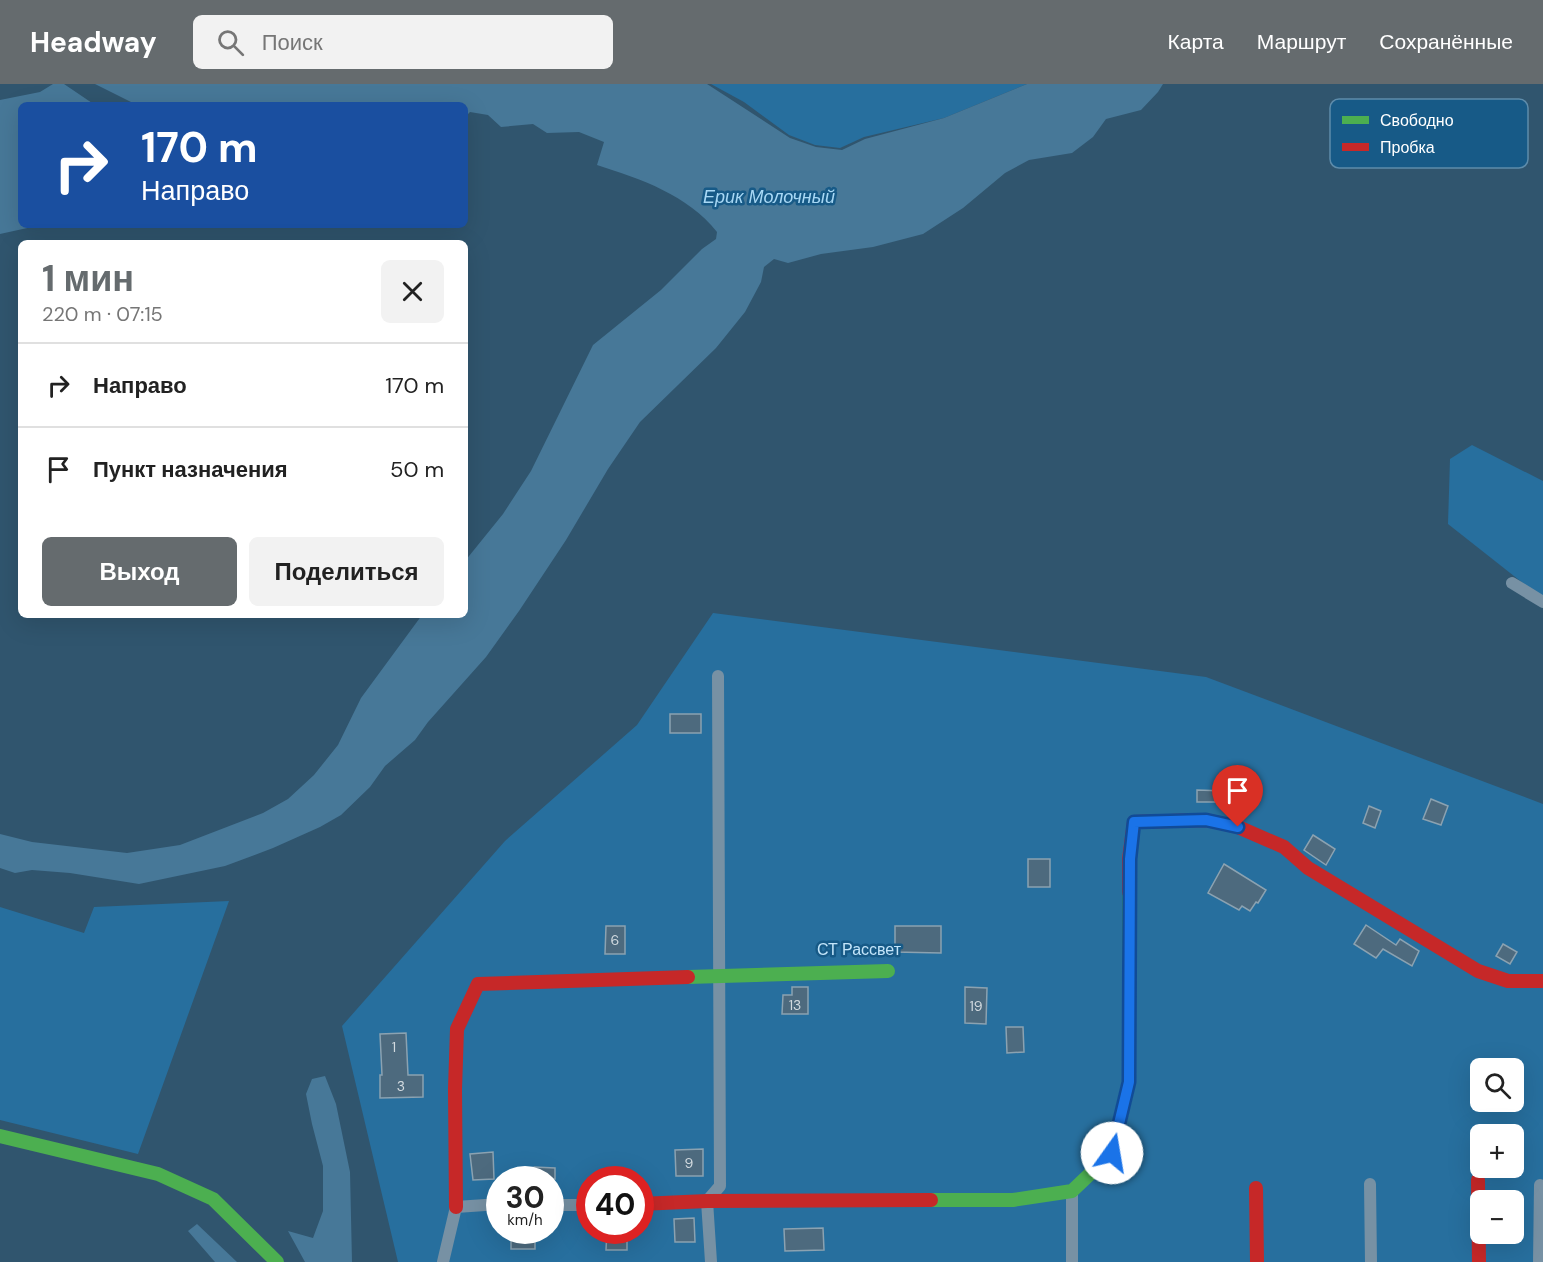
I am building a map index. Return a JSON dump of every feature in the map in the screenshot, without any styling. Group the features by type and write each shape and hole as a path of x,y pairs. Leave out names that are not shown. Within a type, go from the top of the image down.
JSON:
{"street":[{"path":"1512,583 1543,602"},
{"path":"711,1262 707,1201 720,1186 718,676"},
{"path":"654,1203 707,1201 1012,1200 1072,1191 1112,1153 1129,1082 1130,859 1134,822 1206,820 1238,827 1284,848 1308,868 1478,971 1508,981 1543,981"},
{"path":"443,1262 456,1207 454,1089 457,1029 478,984 888,971"},
{"path":"0,1136 158,1174 213,1199 277,1262"},
{"path":"1478,1180 1479,1262"},
{"path":"1370,1184 1371,1262"},
{"path":"1539,1262 1540,1185"},
{"path":"1256,1188 1257,1262"},
{"path":"1072,1191 1072,1262"},
{"path":"456,1207 486,1205"}],"green space":[{"path":"711,84 1027,84 944,118 864,137 840,148 815,145 789,135 744,102"},
{"path":"1472,445 1543,481 1543,599 1448,524 1450,459"},
{"name":"СТ Рассвет","path":"713,613 1206,677 1543,804 1543,1262 398,1262 342,1026 505,841 637,725"},
{"path":"229,901 138,1154 0,1120 0,907 84,933 94,907"}],"water":[{"path":"53,84 64,84 91,102 18,102 18,228 27,228 0,234 0,100 40,92"},
{"name":"Ерик Молочный","path":"95,84 707,84 790,138 816,147 842,150 865,139 944,118 1027,84 1163,84 1141,110 1106,119 1093,137 1072,153 1029,160 1005,173 963,208 923,234 873,247 821,254 788,263 774,259 764,267 761,282 745,312 716,348 640,422 608,469 566,540 486,657 428,722 415,740 385,766 370,787 341,815 273,848 225,866 139,884 70,873 32,870 15,873 0,868 0,834 32,842 127,853 180,845 263,813 288,799 314,775 338,745 361,698 420,618 468,618 468,557 503,514 531,471 593,345 661,290 702,249 716,239 717,232 705,219 678,198 630,176 597,165 604,142 579,132 547,133 533,124 501,127 488,115 470,112 468,114 468,102 131,102"},
{"path":"325,1076 336,1104 350,1172 352,1262 305,1262 288,1231 313,1238 323,1211 323,1166 306,1094 312,1079"},
{"path":"197,1224 237,1262 215,1262 188,1231"}],"building":[{"path":"670,714 701,714 701,733 670,733"},
{"path":"1197,790 1225,791 1225,802 1197,802"},
{"path":"1431,799 1448,806 1441,825 1423,819"},
{"path":"1369,806 1381,811 1375,828 1363,823"},
{"path":"1313,835 1335,849 1326,865 1304,850"},
{"path":"1028,859 1050,859 1050,887 1028,887"},
{"path":"1224,864 1266,890 1250,911 1242,906 1239,910 1208,893"},
{"path":"1366,925 1396,945 1400,939 1419,951 1412,966 1383,949 1376,958 1354,944"},
{"path":"606,926 625,926 625,954 605,954"},
{"path":"895,926 941,926 941,953 895,952"},
{"path":"1503,944 1517,952 1510,964 1496,956"},
{"path":"792,987 808,987 808,1014 782,1014 783,995 792,995"},
{"path":"965,987 987,988 986,1024 965,1023"},
{"path":"1006,1027 1023,1027 1024,1052 1007,1053"},
{"path":"406,1033 408,1075 423,1075 423,1097 380,1098 380,1075 382,1075 380,1034"},
{"path":"703,1149 703,1176 676,1176 675,1150"},
{"path":"493,1152 494,1166 486,1166 486,1179 473,1180 470,1154"},
{"path":"694,1218 695,1242 675,1242 674,1219"},
{"path":"823,1228 824,1250 785,1251 784,1229"},
{"path":"511,1244 535,1244 535,1249 511,1249"},
{"path":"606,1244 627,1244 627,1250 606,1250"}],"traffic: fast":[{"path":"931,1200 1013,1200 1072,1191 1112,1153 1129,1082 1129,892"},
{"path":"688,977 888,971"},
{"path":"0,1136 158,1174 213,1199 277,1262"}],"traffic: jam":[{"path":"1129,892 1129,859 1134,822 1206,820 1238,827 1284,847 1308,868 1478,971 1508,981 1543,981"},
{"path":"456,1207 457,1029 478,984 688,977"},
{"path":"1478,1180 1479,1262"},
{"path":"1256,1188 1257,1262"},
{"path":"654,1203 931,1200"}],"route":[{"path":"1112,1153 1129,1082 1130,859 1134,822 1206,820 1238,827"}]}
